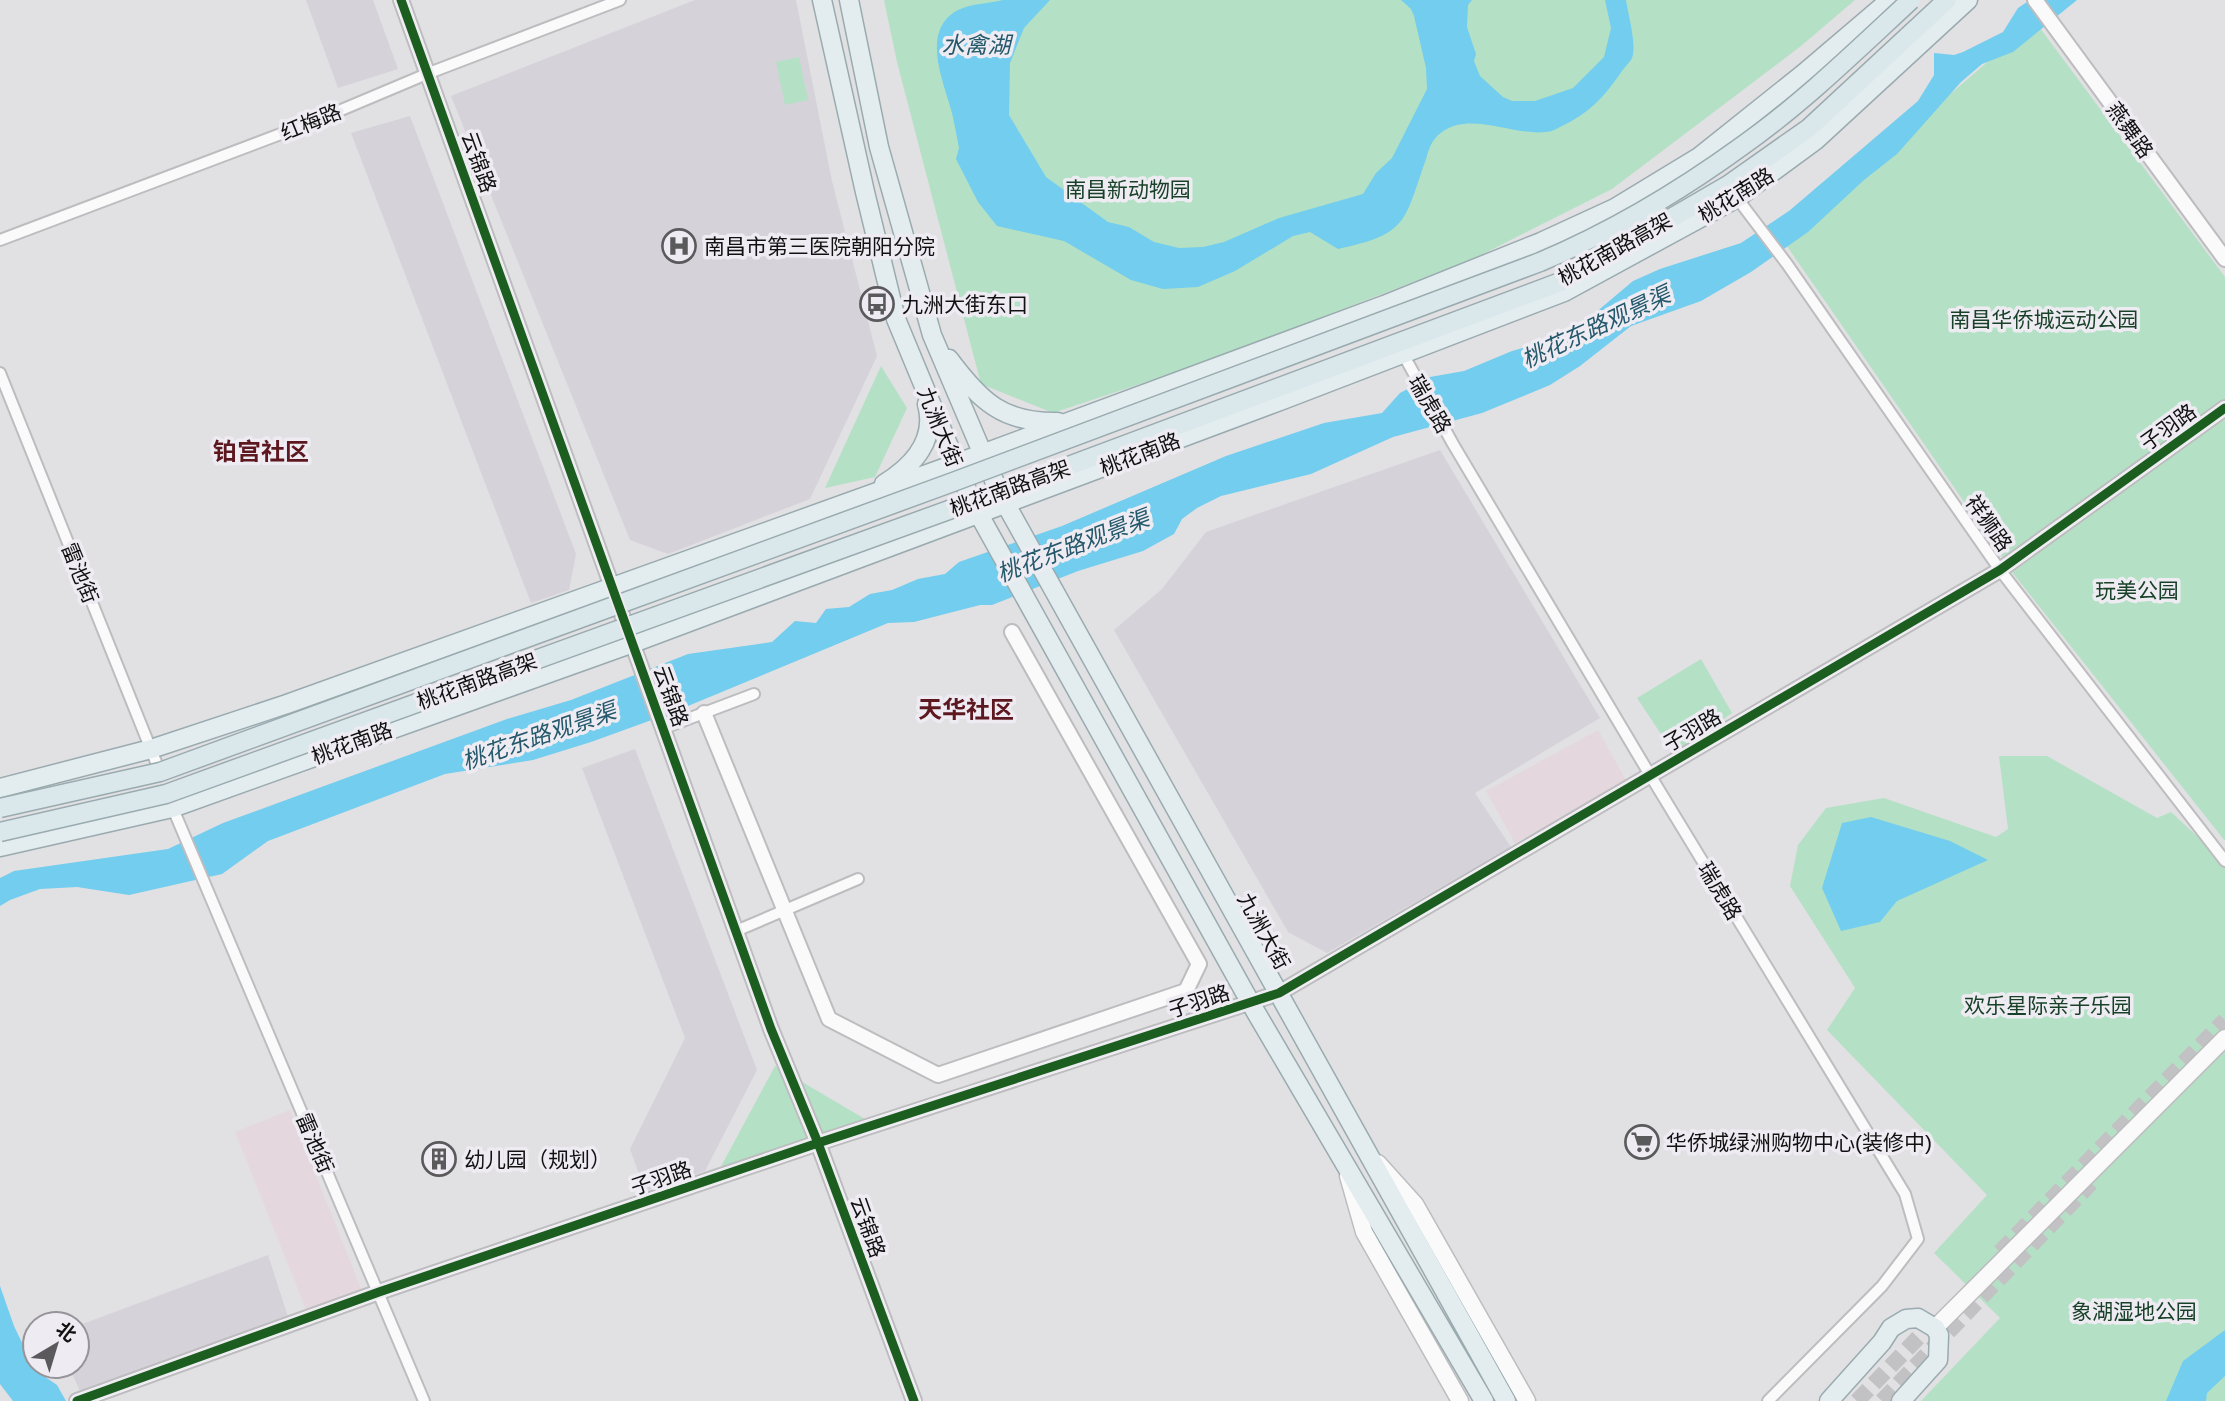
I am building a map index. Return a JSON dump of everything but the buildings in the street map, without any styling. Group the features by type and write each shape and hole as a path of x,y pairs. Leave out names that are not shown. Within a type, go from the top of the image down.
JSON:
{"highway":[{"name":"桃花南路高架","path":"0,808 160,772 953,482 1517,272 1572,249 1661,200 1743,145 1828,76 1911,0"},
{"name":"桃花南路高架","path":"0,832 169,801 1563,281 1728,185 1809,128 1947,0"}],"main road":[{"name":"九洲大街","path":"822,0 864,192 896,319 978,514 1263,1024 1484,1401"},
{"name":"九洲大街","path":"849,0 879,146 932,335 982,454 1022,533 1506,1401"},
{"path":"0,788 151,749 300,699 955,464 1384,305 1541,242 1615,208 1699,157 1890,0"},
{"name":"桃花南路","path":"0,847 169,801 636,649 936,530 1564,292 1737,198 1816,140 1968,0"},
{"path":"862,498 895,477 915,460 924,448 928,430 928,409 896,319"},
{"path":"932,335 968,384 1000,410 1023,421 1068,422"},
{"path":"936,530 980,533 995,544"},
{"path":"1935,1328 2225,1038"},
{"path":"1363,1146 1415,1204 1527,1401"},
{"path":"1343,1157 1364,1232 1460,1401"},
{"path":"1829,1401 1882,1342 1891,1328 1906,1319 1918,1318 1935,1328 1939,1335 1938,1360 1901,1401"}],"street":[{"name":"云锦路","path":"401,0 771,1029 818,1143 914,1401"},
{"name":"燕舞路","path":"2035,0 2225,259"},
{"name":"红梅路","path":"0,240 315,121 429,73 615,1"},
{"name":"祥狮路","path":"1737,198 1787,264 2000,570 2225,861"},
{"name":"瑞虎路","path":"1403,354 1453,444 1650,775 1905,1194 1918,1239 1882,1286 1768,1401"},
{"name":"雷池街","path":"0,373 160,772"},
{"name":"子羽路","path":"83,1399 379,1292 818,1143 1279,993 2000,570 2225,408"},
{"path":"704,713 829,1019 938,1075 1186,991 1199,964 1012,632"},
{"path":"663,725 754,694"},
{"name":"雷池街","path":"169,801 424,1401"},
{"path":"736,931 858,879"},
{"path":"1222,1012 1245,1016 1263,1024"}],"shaded area":[{"path":"306,0 373,0 398,69 338,88"},
{"name":"南昌市第三医院朝阳分院","path":"695,0 796,0 832,181 877,356 810,499 668,554 630,540 451,96"},
{"path":"410,116 576,554 569,590 531,603 351,133"},
{"path":"1440,450 1600,718 1475,793 1511,847 1327,953 1288,932 1114,630 1162,589 1206,532"},
{"path":"1598,730 1627,782 1515,843 1486,791"},
{"path":"635,749 757,1070 705,1171 645,1191 630,1149 685,1038 582,768"},
{"path":"290,1110 362,1291 307,1312 235,1132"},
{"path":"268,1255 291,1326 82,1396 75,1380 91,1380 91,1321"}],"green space":[{"name":"南昌新动物园","path":"884,0 1855,0 1801,46 1612,189 1475,258 1206,362 1053,413 981,384 897,62"},
{"name":"南昌华侨城运动公园","path":"2037,24 2225,277 2225,402 2003,558 1782,239 2006,46"},
{"path":"799,57 808,100 785,105 776,62"},
{"path":"881,366 907,408 875,477 825,488"},
{"name":"玩美公园","path":"2225,416 2225,841 2012,572"},
{"path":"1701,659 1732,713 1675,755 1637,698"},
{"name":"欢乐星际亲子乐园","path":"1999,756 2047,756 2157,818 2171,812 2225,862 2225,1401 1921,1401 2000,1318 1934,1253 1987,1195 1827,1030 1855,988 1790,886 1798,845 1826,808 1884,798 1996,837 2008,829"},
{"path":"775,1066 882,1129 710,1187"}],"water":[{"name":"水禽湖","path":"1003,0 1050,0 1024,28 1010,63 1009,115 1046,177 1108,222 1129,227 1154,242 1179,248 1203,247 1224,242 1279,218 1363,194 1376,173 1392,158 1427,89 1426,68 1414,16 1401,0 1472,0 1468,5 1467,27 1476,54 1474,61 1480,76 1503,97 1512,101 1535,101 1573,88 1604,57 1611,28 1605,0 1626,0 1633,52 1630,61 1596,104 1571,122 1553,130 1533,132 1466,124 1453,126 1442,132 1430,147 1407,211 1400,222 1379,237 1338,249 1310,232 1293,236 1235,271 1198,287 1163,289 1131,280 1064,241 997,226 978,202 956,159 959,148 939,69 937,42 946,20 956,11"},
{"name":"桃花东路观景渠","path":"2030,0 2077,0 2013,52 1982,64 1961,82 1897,154 1864,180 1808,232 1751,272 1701,301 1631,326 1580,366 1550,385 1482,413 1393,437 1311,474 1221,496 1197,508 1182,519 1174,534 1143,551 1078,571 992,605 980,605 914,622 888,623 671,713 591,742 533,760 445,774 268,841 222,874 129,895 77,887 40,889 0,906 0,878 14,871 168,849 223,823 507,719 571,700 688,654 772,642 795,621 816,623 826,609 849,607 870,594 892,590 918,579 945,574 959,562 1062,526 1226,456 1324,423 1382,413 1400,393 1430,377 1464,371 1512,351 1554,339 1588,319 1633,281 1660,269 1741,243 1789,211 1918,101 1934,75 1934,53 1954,55 2003,32 2018,8"},
{"path":"1871,817 1950,841 1988,860 1897,901 1880,922 1841,931 1822,888 1842,823"},
{"path":"0,1286 21,1341 21,1380 50,1380 57,1385 66,1401 13,1401 0,1384"},
{"path":"2225,1330 2225,1376 2207,1393 2206,1401 2166,1401 2183,1361"}],"tunnel":[{"path":"2000,1252 2225,1020"},
{"path":"1882,1401 2091,1183"},
{"path":"1857,1401 1939,1316"}],"cycle path":[{"path":"401,0 771,1029 818,1143 914,1401"},
{"path":"77,1401 379,1292 818,1143 1279,993 2000,570 2225,408"}],"place":[{"name":"南昌市第三医院朝阳分院","path":"679,246"},
{"name":"九洲大街东口","path":"877,304"},
{"name":"华侨城绿洲购物中心(装修中)","path":"1642,1142"},
{"name":"幼儿园（规划）","path":"439,1159"}],"district":[{"name":"铂宫社区","path":"261,451"},
{"name":"天华社区","path":"966,709"}],"park label":[{"name":"象湖湿地公园","path":"2134,1311"}]}
